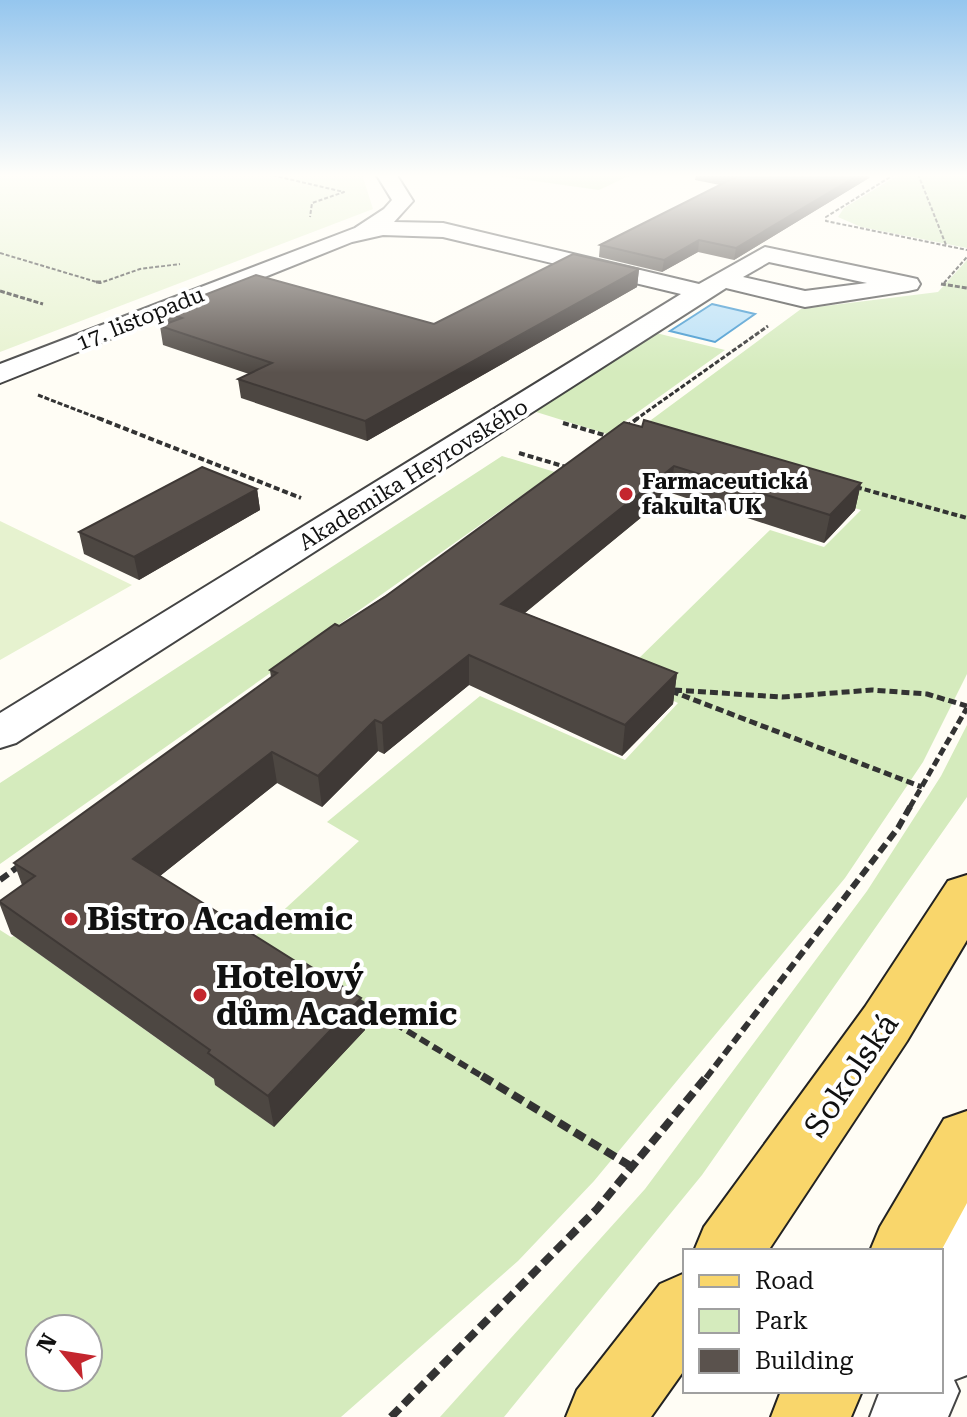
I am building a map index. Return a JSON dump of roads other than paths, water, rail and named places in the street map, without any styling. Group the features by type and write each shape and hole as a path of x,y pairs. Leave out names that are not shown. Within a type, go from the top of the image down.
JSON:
{"main road":[{"name":"Sokolská","path":"729,1249 886,1024 967,895"},
{"path":"905,1249 961,1150"},
{"path":"604,1417 683,1312"},
{"path":"809,1417 823,1393"}],"street":[{"name":"17. listopadu","path":"0,374 341,240"},
{"name":"17. listopadu","path":"485,240 559,258 712,286"},
{"name":"Akademika Heyrovského","path":"0,733 712,286 765,254 908,284 805,299 712,286"},
{"path":"943,1345 961,1307 961,1150"},
{"path":"908,1417 920,1393"}],"water":[{"path":"712,304 755,314 715,342 670,331"}],"place":[{"name":"Farmaceutická fakulta UK","path":"626,494"},
{"name":"Bistro Academic","path":"71,919"},
{"name":"Hotelový dům Academic","path":"200,995"}]}
